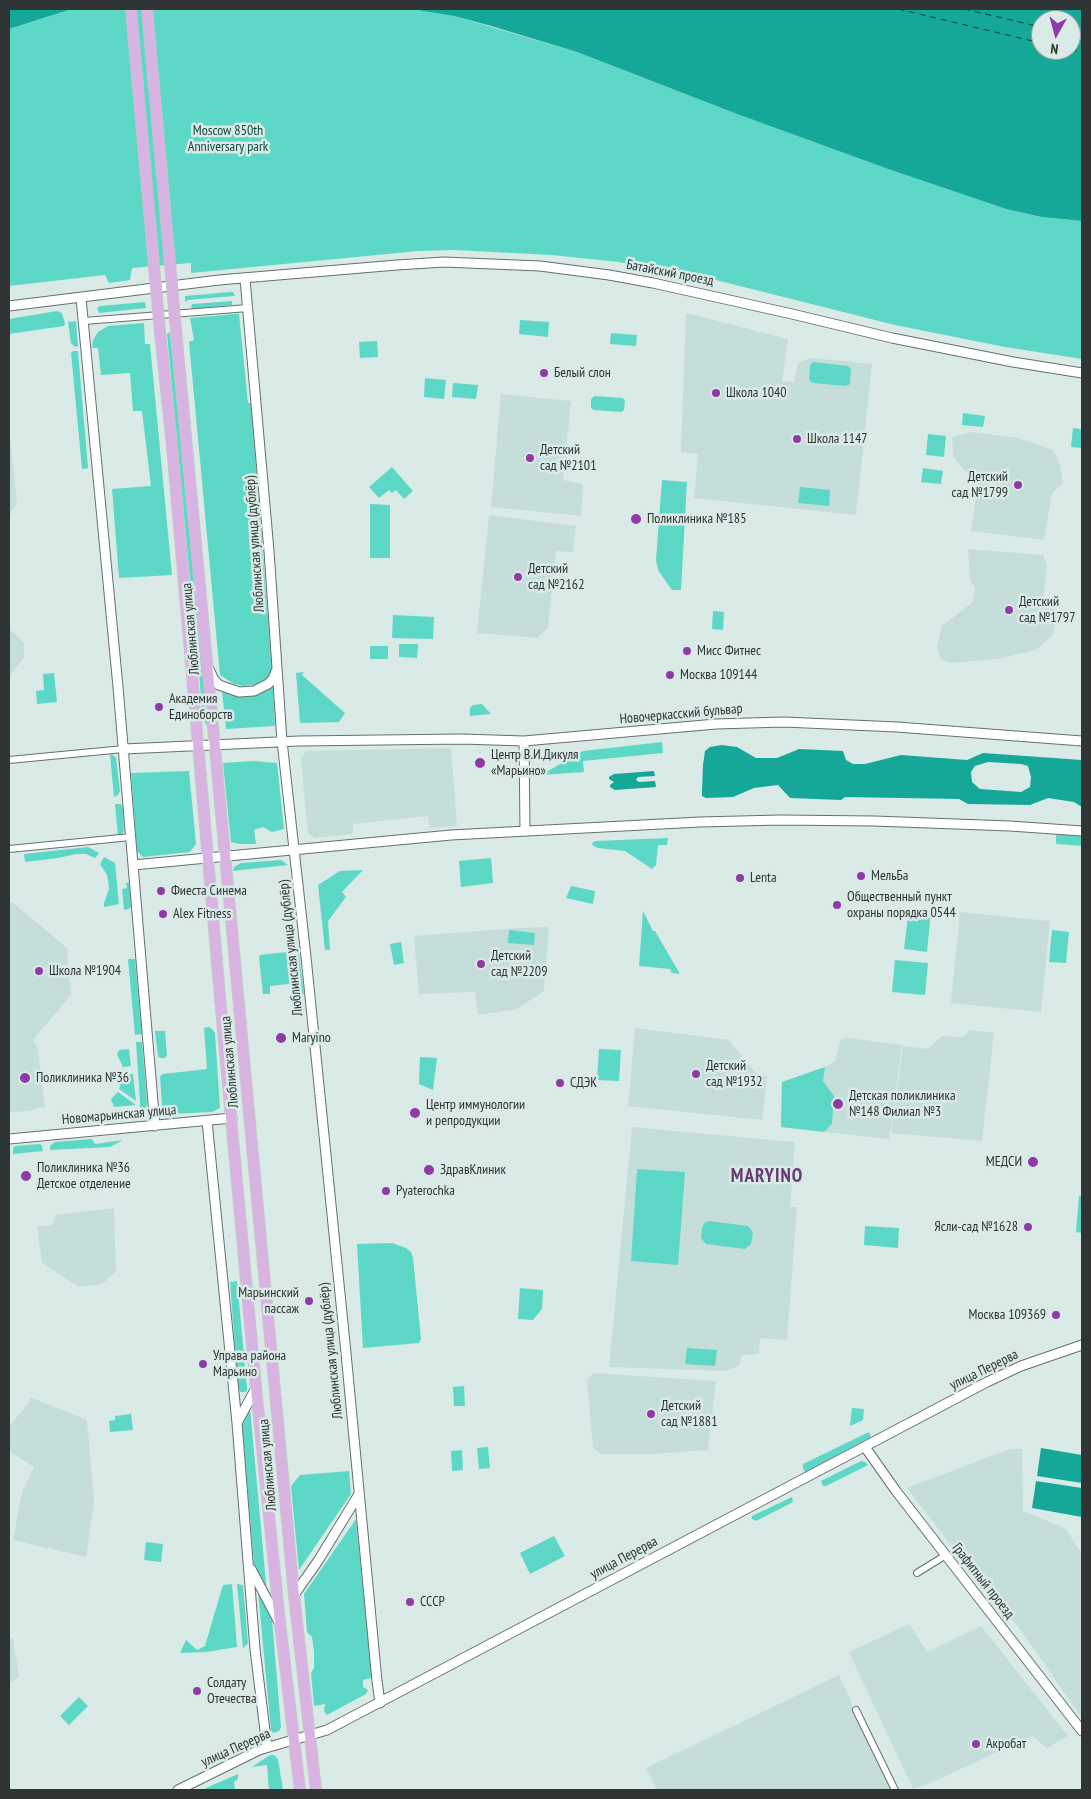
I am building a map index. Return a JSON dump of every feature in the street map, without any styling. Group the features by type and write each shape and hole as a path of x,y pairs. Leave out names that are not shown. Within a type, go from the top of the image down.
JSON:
{"main road":[{"name":"Люблинская улица","path":"131,9 256,1388 280,1623 300,1790"},
{"name":"Люблинская улица","path":"147,9 294,1595 316,1790"}],"street":[{"name":"Батайский проезд","path":"9,306 142,289 444,262 564,269 686,290 892,338 1014,362 1082,373"},
{"name":"Люблинская улица (дублёр)","path":"245,279 269,551 282,741 380,1703"},
{"path":"81,298 124,749 155,1126"},
{"path":"84,321 248,308"},
{"path":"208,667 214,680 219,685 239,692 254,691 268,684 273,679 277,668"},
{"name":"Новочеркасский бульвар","path":"124,749 282,741 462,739 524,741 705,725 784,722 897,727 1082,741"},
{"path":"524,741 525,830"},
{"path":"9,760 124,749"},
{"path":"133,865 450,835 700,822 790,820 952,824 1082,831"},
{"path":"9,849 131,837"},
{"name":"Новомарьинская улица","path":"9,1139 232,1118"},
{"path":"207,1121 237,1423 255,1649 267,1747"},
{"name":"улица Перерва","path":"178,1790 267,1747 327,1730 865,1446 1021,1366 1082,1345"},
{"path":"237,1423 256,1388"},
{"name":"Графитный проезд","path":"865,1446 896,1491 1082,1731"},
{"path":"294,1595 318,1561 359,1494"},
{"path":"917,1573 946,1555"},
{"path":"248,1562 280,1623"},
{"path":"856,1710 895,1790"}],"shaded area":[{"path":"9,9 72,9 9,29"},
{"path":"411,9 1082,9 1082,221 1041,217 1006,209 888,169 737,114 577,52 454,16"},
{"path":"686,313 788,339 782,381 794,382 798,363 811,358 872,364 856,515 694,498 698,454 681,452"},
{"name":"Детский сад №2101","path":"501,394 571,401 563,480 583,484 581,516 491,507"},
{"path":"9,429 17,502 9,517"},
{"name":"Детский сад №1799","path":"972,432 1018,438 1053,450 1060,464 1063,483 1052,493 1044,540 971,531 977,487 953,456 952,437"},
{"name":"Детский сад №2162","path":"489,515 576,526 573,552 556,551 548,628 537,638 477,633"},
{"name":"Детский сад №1797","path":"968,549 1043,555 1047,566 1043,603 1054,605 1058,615 1052,636 1036,650 996,659 949,663 941,659 937,648 942,626 972,603 975,588 970,581"},
{"path":"9,629 24,643 24,657 9,677"},
{"path":"722,745 737,747 756,758 777,758 799,749 843,751 846,760 853,764 865,764 901,755 967,760 983,753 1082,760 1082,807 1074,802 1048,798 1030,805 968,804 959,799 845,797 841,800 790,798 778,785 754,788 733,797 706,798 702,796 703,765 705,751 710,747","holes":["988,762 1028,766 1031,777 1030,787 1021,792 980,789 972,782 971,772 975,766"]},
{"path":"451,748 457,826 430,828 428,816 353,824 353,834 315,838 308,833 301,759 306,751"},
{"path":"654,771 655,776 638,777 636,780 639,782 655,781 656,787 615,790 610,787 614,782 609,777 614,774"},
{"name":"Школа №1904","path":"12,902 67,948 71,995 33,1040 38,1049 45,1107 31,1111 9,1112 9,903"},
{"path":"960,912 1050,921 1041,1012 951,1003"},
{"name":"Детский сад №2209","path":"549,927 544,991 517,1009 478,1015 475,992 419,994 414,936"},
{"name":"Детский сад №1932","path":"635,1028 729,1040 756,1073 767,1076 762,1120 628,1106"},
{"path":"970,1030 994,1033 982,1141 891,1133 903,1046 928,1049 942,1036 963,1037"},
{"name":"Детская поликлиника №148 Филиал №3","path":"848,1038 902,1045 889,1139 781,1127 782,1082 825,1067 835,1061 841,1039"},
{"path":"632,1127 795,1142 790,1207 797,1207 787,1340 760,1338 759,1354 742,1355 739,1366 726,1371 609,1367"},
{"path":"114,1208 116,1271 102,1284 79,1287 42,1263 37,1227 52,1225 56,1215"},
{"name":"Детский сад №1881","path":"594,1373 716,1381 708,1450 654,1454 601,1454 593,1448 587,1380"},
{"path":"30,1397 87,1420 94,1501 86,1557 13,1540 22,1492 34,1467 9,1451 9,1427 29,1402"},
{"path":"1041,1448 1082,1455 1082,1483 1037,1476"},
{"path":"1010,1449 1022,1449 1023,1511 1065,1528 1082,1554 1082,1718 1017,1625 1000,1609 907,1488"},
{"path":"1036,1481 1082,1488 1082,1517 1032,1508"},
{"path":"909,1624 927,1652 981,1626 1068,1736 1047,1748 1032,1736 926,1785 913,1789 849,1652"},
{"path":"9,1637 13,1639 19,1677 9,1684"},
{"path":"839,1675 891,1790 657,1790 646,1768"}],"green space":[{"name":"Moscow 850th Anniversary park","path":"72,9 411,9 454,16 577,52 737,114 888,169 1006,209 1040,217 1082,221 1082,359 1005,347 895,325 696,275 619,262 552,255 455,250 418,251 191,273 191,263 132,268 130,280 109,283 105,275 9,286 9,29"},
{"path":"233,292 235,296 188,300 185,302 185,296"},
{"path":"232,301 232,305 191,309 192,304"},
{"path":"145,302 146,308 99,313 97,308 100,306"},
{"path":"57,311 62,313 64,326 9,334 9,319"},
{"path":"239,314 248,403 251,403 272,670 268,677 259,684 243,686 234,684 220,675 189,342 194,340 190,318"},
{"path":"520,320 549,322 548,337 519,334"},
{"path":"76,321 78,346 75,347 71,343 68,322"},
{"path":"144,323 145,344 150,344 172,575 119,578 112,489 151,486 142,411 133,411 130,373 101,375 98,348 92,348 93,340 98,332 108,326"},
{"path":"170,332 207,725 203,717 167,334"},
{"path":"611,333 637,335 636,346 610,344"},
{"path":"377,341 378,357 360,358 359,342"},
{"path":"78,351 88,468 82,469 71,353"},
{"path":"814,362 848,366 851,369 850,384 846,386 813,383 809,380 810,365"},
{"path":"425,378 446,380 444,399 424,397"},
{"path":"453,383 478,385 476,399 452,397"},
{"path":"594,396 623,398 625,401 624,410 622,412 593,410 591,399"},
{"path":"963,413 985,416 983,427 962,425"},
{"path":"1073,428 1082,429 1082,448 1071,447"},
{"path":"928,434 946,436 944,457 926,455"},
{"path":"392,467 413,491 404,499 396,490 392,493 389,490 379,498 369,487"},
{"path":"923,468 943,471 941,484 921,482"},
{"path":"662,480 687,482 681,590 672,590 658,570 656,560"},
{"path":"800,487 830,490 829,506 798,503"},
{"path":"370,504 390,505 390,558 370,558"},
{"path":"713,611 724,612 723,630 712,629"},
{"path":"393,615 434,617 433,639 392,638"},
{"path":"399,644 418,644 417,658 399,657"},
{"path":"370,646 388,646 388,659 370,659"},
{"path":"304,672 302,675 345,713 339,722 300,723 296,673"},
{"path":"54,673 57,702 37,704 36,691 44,690 43,674"},
{"path":"273,687 275,726 226,729 222,691 256,694"},
{"path":"482,704 491,714 470,716 470,708 473,705"},
{"path":"662,742 663,753 583,761 584,772 541,775 583,751"},
{"path":"112,754 116,758 120,791 114,797 110,755"},
{"path":"254,761 277,763 284,829 272,832 263,827 254,830 256,844 231,842 223,763"},
{"path":"189,771 196,844 190,852 143,857 137,851 131,773"},
{"path":"115,804 121,804 123,808 124,832 118,836"},
{"path":"1056,834 1082,835 1082,846 1056,844"},
{"path":"668,838 667,845 658,845 656,865 652,869 625,851 598,848 592,845 596,841"},
{"path":"88,847 99,853 95,858 86,854 76,854 25,862 24,854"},
{"path":"104,857 115,863 119,904 104,907 109,889 107,875 100,864"},
{"path":"491,858 493,883 461,887 459,861"},
{"path":"281,860 288,865 233,871 234,867 241,863"},
{"path":"363,870 342,892 346,897 328,921 330,950 325,950 318,885 340,871"},
{"path":"126,883 129,883 132,905 129,909 124,910 122,889 127,888"},
{"path":"571,886 595,891 593,904 566,898"},
{"path":"909,909 931,911 927,952 904,949"},
{"path":"643,911 653,931 655,931 680,974 672,973 670,969 639,966"},
{"path":"509,930 535,933 534,945 508,943"},
{"path":"1052,930 1069,932 1066,963 1049,962"},
{"path":"401,942 404,963 394,965 390,944"},
{"path":"287,952 288,955 299,954 304,994 298,994 297,983 270,986 270,994 263,994 260,955"},
{"path":"128,959 135,959 142,1034 135,1035"},
{"path":"895,960 928,963 925,995 892,992"},
{"path":"209,1027 215,1033 220,1108 212,1112 170,1114 163,1109 160,1076 163,1074 207,1069 204,1028"},
{"path":"155,1031 165,1031 167,1055 165,1058 158,1056"},
{"path":"136,1042 142,1042 147,1101 146,1112 141,1117"},
{"path":"129,1049 131,1066 123,1067 117,1054 119,1050"},
{"path":"599,1049 621,1050 619,1081 597,1080"},
{"path":"420,1057 437,1058 433,1090 419,1084"},
{"path":"825,1067 823,1081 834,1096 832,1124 824,1132 781,1127 782,1082"},
{"path":"133,1074 136,1101 119,1089 124,1075"},
{"path":"118,1092 136,1105 114,1107 111,1099"},
{"path":"92,1139 95,1144 123,1140 110,1147 50,1150 50,1146 55,1142"},
{"path":"40,1144 43,1151 13,1154 15,1146"},
{"path":"637,1169 685,1172 678,1265 631,1261"},
{"path":"1079,1196 1082,1196 1082,1233 1076,1232"},
{"path":"709,1221 748,1226 753,1232 751,1244 745,1249 706,1244 701,1238 702,1228 704,1223"},
{"path":"865,1226 899,1228 898,1248 864,1245"},
{"path":"392,1243 406,1248 411,1252 413,1258 421,1339 419,1343 363,1348 357,1244"},
{"path":"237,1281 247,1387 247,1391 244,1392 240,1392 238,1387 230,1282"},
{"path":"520,1288 543,1290 542,1309 533,1320 518,1319"},
{"path":"687,1348 717,1350 715,1366 685,1364"},
{"path":"464,1386 465,1406 454,1406 453,1387"},
{"path":"250,1408 267,1594 254,1564 242,1423 247,1409"},
{"path":"852,1408 864,1409 863,1420 850,1426"},
{"path":"131,1414 133,1430 110,1432 109,1421 115,1420 115,1416"},
{"path":"869,1432 871,1437 805,1472 803,1464"},
{"path":"488,1447 490,1468 479,1469 477,1448"},
{"path":"462,1450 463,1470 452,1471 451,1451"},
{"path":"861,1461 868,1465 823,1486 821,1481"},
{"path":"349,1471 351,1494 299,1570 291,1486 300,1475"},
{"path":"792,1497 793,1502 756,1521 752,1519 752,1516"},
{"path":"356,1519 372,1678 363,1680 363,1687 368,1690 366,1694 327,1715 324,1711 325,1704 314,1706 311,1673 314,1668 314,1652 312,1637 307,1632 304,1594"},
{"path":"554,1536 565,1556 530,1574 520,1553"},
{"path":"146,1542 163,1544 161,1562 144,1560"},
{"path":"232,1584 237,1647 206,1652 180,1653 186,1640 197,1650 205,1646 223,1585"},
{"path":"237,1584 243,1585 248,1643 243,1648"},
{"path":"258,1591 272,1620 281,1727 279,1731 273,1733 271,1730"},
{"path":"79,1697 88,1706 69,1725 60,1716"},
{"path":"270,1755 274,1755 278,1759 283,1790 269,1790 267,1765 252,1767"},
{"path":"238,1774 238,1779 234,1782 235,1790 207,1790 206,1788"}],"ferry route":[{"path":"898,9 1031,41"},
{"path":"964,9 1031,25"}],"place":[{"name":"Белый слон","path":"544,373"},
{"name":"Школа 1040","path":"716,393"},
{"name":"Школа 1147","path":"797,439"},
{"name":"Детский сад №2101","path":"530,458"},
{"name":"Детский сад №1799","path":"1018,485"},
{"name":"Поликлиника №185","path":"636,519"},
{"name":"Детский сад №2162","path":"518,577"},
{"name":"Детский сад №1797","path":"1009,610"},
{"name":"Мисс Фитнес","path":"687,651"},
{"name":"Москва 109144","path":"670,675"},
{"name":"Академия Единоборств","path":"159,707"},
{"name":"Центр В.И.Дикуля «Марьино»","path":"480,763"},
{"name":"МельБа","path":"861,876"},
{"name":"Lenta","path":"740,878"},
{"name":"Фиеста Синема","path":"161,891"},
{"name":"Общественный пункт охраны порядка 0544","path":"837,905"},
{"name":"Alex Fitness","path":"163,914"},
{"name":"Детский сад №2209","path":"481,964"},
{"name":"Школа №1904","path":"39,971"},
{"name":"Maryino","path":"281,1038"},
{"name":"Детский сад №1932","path":"696,1074"},
{"name":"Поликлиника №36","path":"25,1078"},
{"name":"СДЭК","path":"560,1083"},
{"name":"Детская поликлиника №148 Филиал №3","path":"838,1104"},
{"name":"Центр иммунологии и репродукции","path":"415,1113"},
{"name":"МЕДСИ","path":"1033,1162"},
{"name":"ЗдравКлиник","path":"429,1170"},
{"name":"Поликлиника №36 Детское отделение","path":"26,1176"},
{"name":"Pyaterochka","path":"386,1191"},
{"name":"Ясли-сад №1628","path":"1028,1227"},
{"name":"Марьинский пассаж","path":"309,1301"},
{"name":"Москва 109369","path":"1056,1315"},
{"name":"Управа района Марьино","path":"203,1364"},
{"name":"Детский сад №1881","path":"651,1414"},
{"name":"СССР","path":"410,1602"},
{"name":"Солдату Отечества","path":"197,1691"},
{"name":"Акробат","path":"976,1744"}],"district":[{"name":"MARYINO","path":"767,1177"}]}
